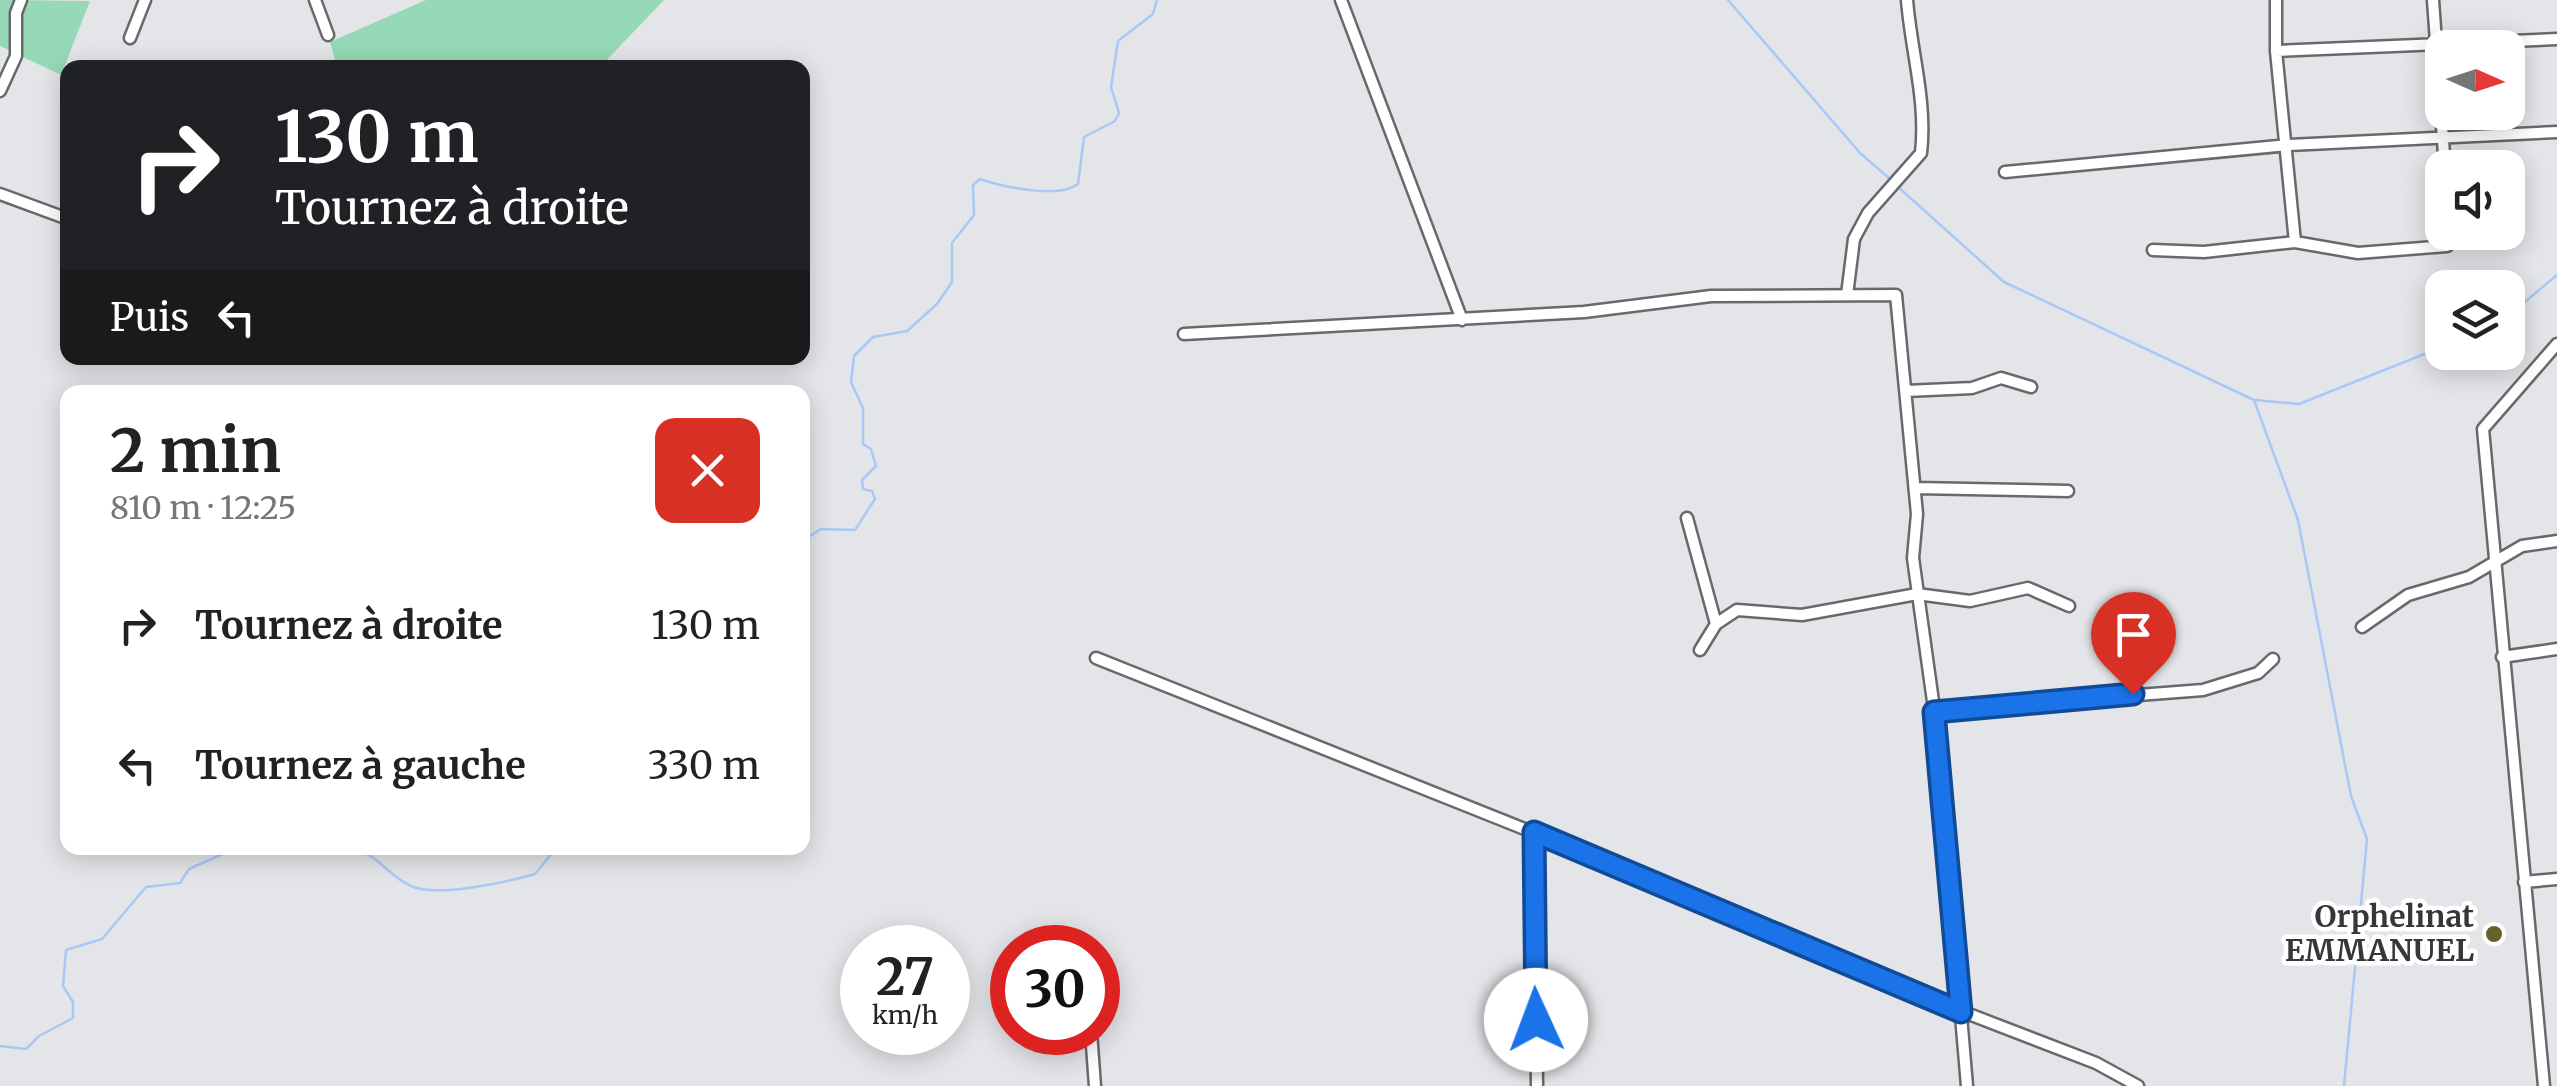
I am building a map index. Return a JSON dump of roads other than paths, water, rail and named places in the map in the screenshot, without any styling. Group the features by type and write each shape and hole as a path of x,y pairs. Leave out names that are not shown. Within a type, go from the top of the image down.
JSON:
{"street":[{"path":"0,92 16,56 16,14 21,0"},
{"path":"130,38 145,0"},
{"path":"316,0 328,34"},
{"path":"1341,0 1462,320"},
{"path":"1847,296 1854,239 1868,213 1921,153 1920,86 1911,54 1906,0"},
{"path":"2276,0 2276,51 2289,144 2296,242"},
{"path":"2434,0 2437,30"},
{"path":"2525,40 2557,39"},
{"path":"2276,51 2425,43"},
{"path":"2442,130 2443,150"},
{"path":"2005,172 2289,144 2557,132"},
{"path":"0,194 60,216"},
{"path":"2153,250 2204,252 2296,242 2358,253 2425,249"},
{"path":"1184,334 1462,320 1711,296 1896,295 1915,488 1912,558 1934,712 1966,1086"},
{"path":"2544,1086 2483,429 2557,344"},
{"path":"1906,390 1972,388 2000,378 2031,386"},
{"path":"1915,488 2068,491"},
{"path":"1687,518 1716,624"},
{"path":"2362,627 2408,595 2470,577 2522,546 2557,541"},
{"path":"1700,650 1716,624 1737,610 1802,615 1917,594 1970,601 2028,588 2070,606"},
{"path":"2502,658 2557,649"},
{"path":"1096,658 1534,832 1961,1012 2096,1063 2138,1086"},
{"path":"1934,712 2203,690 2258,673 2273,659"},
{"path":"1534,832 1537,1086"},
{"path":"2524,882 2557,879"},
{"path":"1093,1055 1096,1086"}],"waterway":[{"path":"810,536 821,529 855,530 875,499 872,491 863,489 862,480 876,466 871,449 863,444 863,408 851,382 854,356 873,337 907,331 937,304 952,282 952,243 974,215 973,185 980,179 1045,191 1078,184 1084,137 1115,121 1119,113 1111,87 1118,41 1153,14 1157,0"},
{"path":"1728,0 1860,153 1891,180"},
{"path":"1897,186 2004,282 2254,400 2298,520 2351,796 2367,839 2344,1086"},
{"path":"2525,302 2557,275"},
{"path":"2255,400 2299,404 2425,354"},
{"path":"0,1046 26,1049 39,1036 73,1018 73,1002 63,986 66,950 102,939 146,887 180,883 189,869 220,855"},
{"path":"368,855 411,886 437,890 472,888 535,874 550,855"}],"place":[{"name":"Orphelinat EMMANUEL","path":"2494,934"}]}
